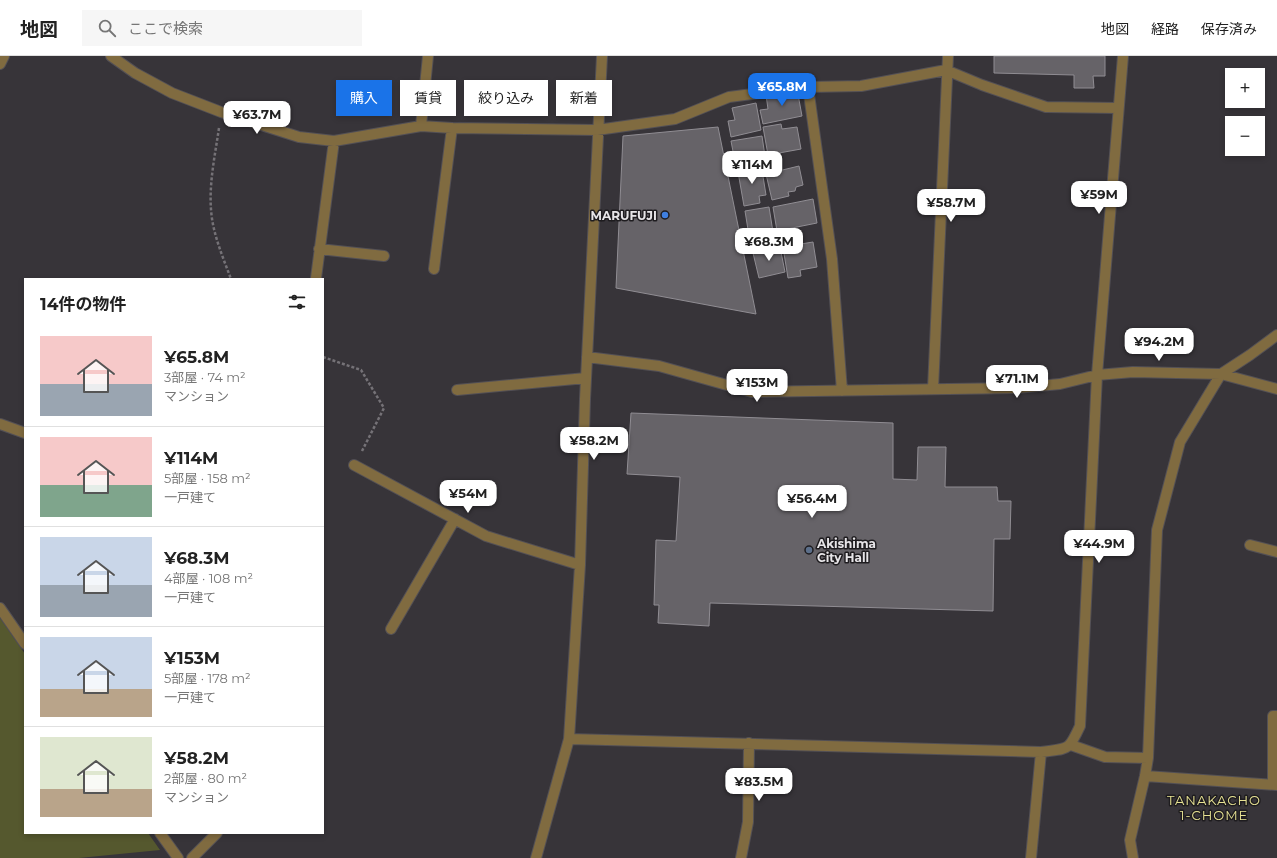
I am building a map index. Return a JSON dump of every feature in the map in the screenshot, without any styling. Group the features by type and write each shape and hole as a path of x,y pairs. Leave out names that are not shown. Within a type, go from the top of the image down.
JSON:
{"street":[{"path":"0,64 4,56"},
{"path":"111,56 135,73 172,93 221,112 299,137 334,141 421,126 452,128 597,130 675,119 729,97 808,87 862,86 946,70 982,85 1046,107 1118,108"},
{"path":"421,126 428,56"},
{"path":"536,858 569,739 580,565 586,378 597,130 602,56"},
{"path":"933,389 946,70 948,56"},
{"path":"569,739 1041,752 1063,749 1071,745 1080,726 1097,375 1123,56"},
{"path":"808,87 832,258 842,390"},
{"path":"434,269 452,128"},
{"path":"316,278 334,141"},
{"path":"319,249 384,256"},
{"path":"1132,858 1130,840 1148,758 1156,530 1180,442 1221,374 1277,335"},
{"path":"587,357 659,366 752,392 1016,388 1060,384 1097,375 1133,372 1221,374 1277,389"},
{"path":"456,390 586,378"},
{"path":"0,424 24,433"},
{"path":"354,464 486,536 580,565"},
{"path":"391,629 455,519"},
{"path":"1250,545 1277,552"},
{"path":"0,608 24,643"},
{"path":"1145,776 1275,784 1273,716 1277,716"},
{"path":"741,858 748,822 749,743"},
{"path":"1071,745 1105,757 1148,758"},
{"path":"1031,858 1041,752"},
{"path":"161,834 178,858"},
{"path":"192,858 216,834"}],"path":[{"path":"221,112 211,178 211,203 214,228 231,278"},
{"path":"324,357 361,370 384,408 354,464"}],"green space":[{"path":"0,618 24,653 24,834 149,834 160,850 79,858 0,858"}],"building":[{"path":"994,56 1105,56 1105,76 1093,76 1094,88 1074,88 1074,75 994,73"},
{"path":"797,89 802,116 763,124 760,110 768,109 766,95"},
{"path":"756,103 761,130 731,137 728,121 735,120 732,108"},
{"path":"781,124 782,129 797,127 801,149 768,155 763,127"},
{"path":"718,127 756,314 616,288 623,136"},
{"path":"762,136 766,163 736,167 731,141"},
{"path":"761,164 766,195 759,196 760,203 744,206 738,172 748,170 748,167"},
{"path":"799,166 803,185 796,187 795,191 788,192 789,196 772,200 766,174"},
{"path":"813,199 817,223 777,231 773,207"},
{"path":"769,207 773,232 767,233 768,239 750,242 745,211"},
{"path":"813,242 817,267 800,270 801,276 788,278 783,247"},
{"path":"780,247 785,272 759,278 753,253"},
{"path":"631,413 893,423 893,479 917,480 918,447 946,447 945,487 997,487 998,501 1011,501 1010,539 994,539 993,611 710,603 709,626 658,623 659,605 654,605 656,540 676,541 680,477 627,474"}],"place":[{"name":"MARUFUJI","path":"665,215"},
{"name":"Akishima City Hall","path":"809,550"}],"district":[{"name":"TANAKACHO 1-CHOME","path":"1214,808"}]}
